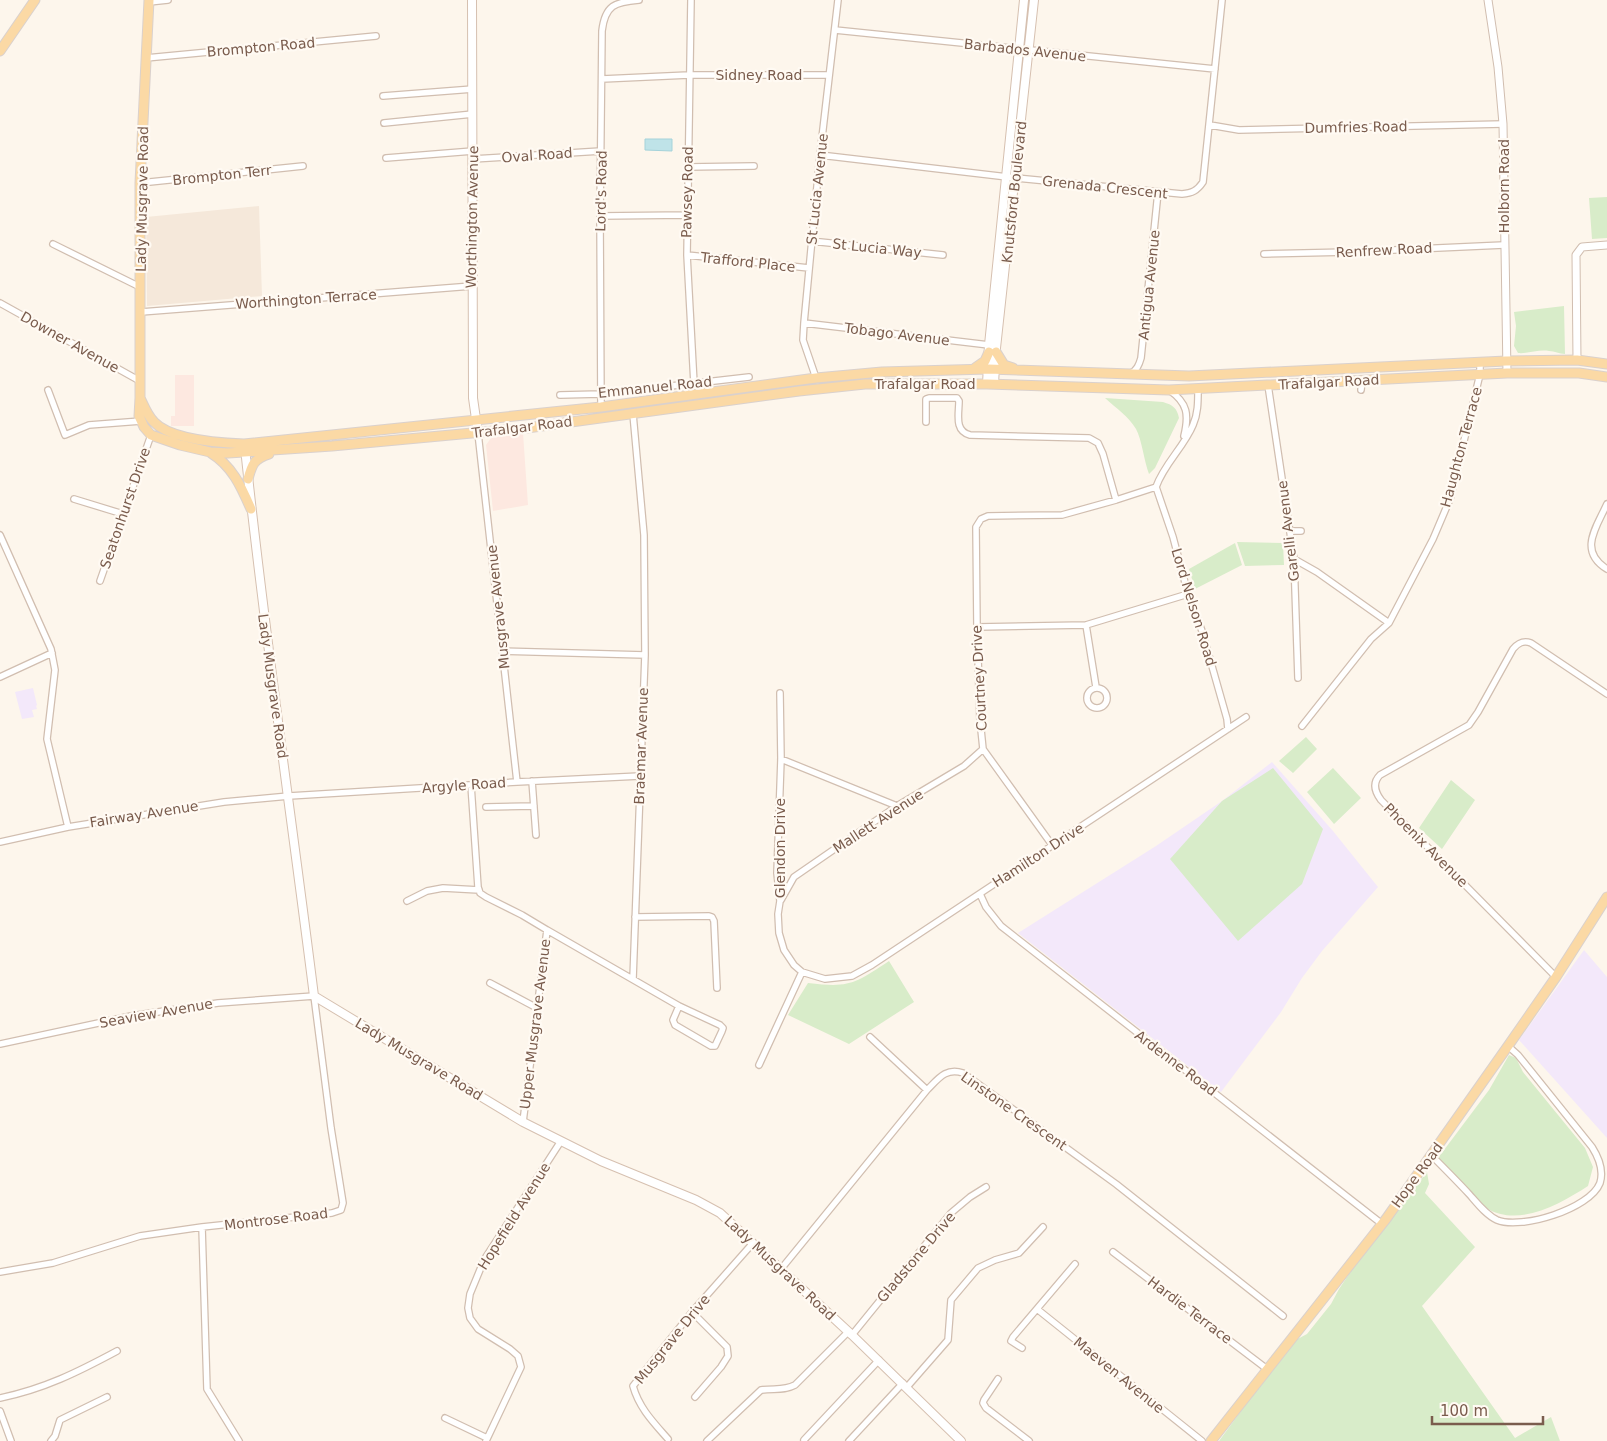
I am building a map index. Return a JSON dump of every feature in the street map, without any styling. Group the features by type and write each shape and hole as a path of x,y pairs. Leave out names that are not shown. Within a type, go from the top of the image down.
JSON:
{"main road":[{"path":"0,51 35,0"},
{"name":"Worthington Avenue","path":"472,0 473,398 478,433"},
{"name":"Knutsford Boulevard","path":"1012,178 1018,49 1024,0"},
{"name":"Knutsford Boulevard","path":"990,384 991,350 1034,0"},
{"name":"Lady Musgrave Road","path":"141,421 138,410 140,398 141,312 140,183 149,1"},
{"path":"970,369 981,365 991,350 1004,365 1023,371"},
{"name":"Trafalgar Road","path":"245,448 601,406 789,381 882,372 991,369 1189,376 1506,361 1576,360 1607,364"},
{"name":"Trafalgar Road","path":"245,448 287,450 478,433 865,384 990,384 1198,390 1507,373 1579,373 1607,377"},
{"path":"1189,376 1198,390"},
{"name":"Lady Musgrave Road","path":"140,398 153,421 163,429 208,442 245,448 260,596 289,796 314,996 524,1122 601,1162 696,1200 720,1213 879,1360 961,1441"},
{"path":"141,421 151,435 180,446 210,452 245,448"},
{"path":"248,479 251,466 258,459 287,450"},
{"path":"210,452 223,460 228,466 250,509"},
{"name":"Hope Road","path":"1211,1441 1382,1224 1556,977 1606,900"}],"street":[{"path":"149,1 168,0"},
{"name":"Lord's Road","path":"601,406 600,216 604,18 614,6 639,0"},
{"name":"Pawsey Road","path":"691,0 687,256 694,384"},
{"name":"St Lucia Avenue","path":"816,378 803,340 811,241 838,0"},
{"name":"Grenada Crescent","path":"820,155 1012,178 1182,194 1192,193 1203,182 1222,0"},
{"name":"Holborn Road","path":"1488,0 1498,67 1503,124 1507,373"},
{"name":"Barbados Avenue","path":"835,30 1214,69"},
{"name":"Brompton Road","path":"146,58 376,36"},
{"name":"Sidney Road","path":"602,79 689,75 829,74"},
{"path":"383,96 473,89"},
{"path":"384,123 473,114"},
{"name":"Dumfries Road","path":"1210,125 1239,130 1503,124"},
{"name":"Oval Road","path":"386,158 601,151"},
{"name":"Brompton Terr","path":"140,183 303,166"},
{"path":"688,167 754,166"},
{"name":"Antigua Avenue","path":"1130,374 1138,366 1141,358 1158,192"},
{"path":"600,216 687,214"},
{"name":"St Lucia Way","path":"811,241 943,255"},
{"path":"53,244 140,287"},
{"path":"1576,360 1576,255 1582,247 1607,244"},
{"name":"Renfrew Road","path":"1264,254 1504,245"},
{"name":"Trafford Place","path":"687,256 809,268"},
{"name":"Worthington Terrace","path":"141,312 472,286"},
{"name":"Downer Avenue","path":"0,303 140,381"},
{"name":"Tobago Avenue","path":"804,323 991,350"},
{"name":"Haughton Terrace","path":"1302,726 1371,639 1389,623 1433,539 1450,499 1480,374 1480,363"},
{"name":"Emmanuel Road","path":"560,395 601,394 750,377"},
{"path":"1361,390 1362,380"},
{"name":"Garelli Avenue","path":"1268,385 1294,559 1298,678"},
{"path":"48,390 65,435 89,425 141,421"},
{"path":"1169,390 1178,396 1187,416 1183,443"},
{"path":"926,422 926,399 957,398 959,401 959,428 963,434 1089,438 1098,443 1103,454 1116,500 1156,486 1160,476 1183,443 1193,424 1198,406 1198,390"},
{"name":"Braemar Avenue","path":"633,414 644,535 645,655 633,979"},
{"name":"Musgrave Avenue","path":"478,433 517,782"},
{"name":"Seatonhurst Drive","path":"100,582 151,435"},
{"name":"Lord Nelson Road","path":"1156,486 1174,537 1188,594 1202,630 1227,718 1228,729"},
{"path":"74,499 123,514"},
{"name":"Courtney Drive","path":"1052,845 983,749 980,720 977,627 976,527 981,519 996,515 1062,515 1116,500"},
{"path":"1607,504 1593,535 1591,545 1594,558 1607,569"},
{"path":"1290,531 1301,531"},
{"path":"0,536 52,653 55,670 47,739 68,827"},
{"path":"1294,559 1317,572 1389,623"},
{"path":"977,627 1086,625 1188,594"},
{"path":"1086,625 1096,687"},
{"name":"Phoenix Avenue","path":"1556,977 1378,796 1375,784 1376,779 1380,775 1469,725 1513,649 1519,642 1527,641 1531,643 1607,694"},
{"path":"503,652 645,655"},
{"path":"0,677 52,653"},
{"name":"Glendon Drive","path":"780,693 781,759 777,873 780,901 778,914 779,933 784,950 794,965 802,972"},
{"name":"Hamilton Drive","path":"802,972 824,979 852,976 872,965 1246,717"},
{"name":"Mallett Avenue","path":"780,901 794,877 897,806 964,766 983,749"},
{"path":"781,759 897,806"},
{"name":"Argyle Road","path":"289,796 640,776"},
{"path":"532,781 536,835"},
{"path":"407,902 427,891 443,888 479,890 471,785"},
{"name":"Fairway Avenue","path":"0,842 68,827 212,803 289,796"},
{"path":"486,807 534,806"},
{"name":"Upper Musgrave Avenue","path":"479,890 486,898 522,915 547,930 524,1122"},
{"name":"Ardenne Road","path":"980,894 986,907 1001,926 1382,1224"},
{"path":"635,916 712,917 714,921 718,988"},
{"path":"547,930 678,1006 723,1028 718,1043 715,1046 711,1046 676,1025 673,1020 678,1006"},
{"path":"759,1065 802,972"},
{"path":"490,983 537,1008"},
{"name":"Seaview Avenue","path":"0,1044 130,1016 218,1003 314,996"},
{"name":"Montrose Road","path":"0,1272 53,1263 140,1236 332,1213 341,1210 343,1203 314,996"},
{"path":"870,1037 927,1090"},
{"path":"1431,1155 1490,1216 1504,1222 1541,1219 1563,1211 1585,1200 1599,1184 1601,1168 1598,1157 1592,1147 1518,1055 1508,1046"},
{"name":"Linstone Crescent","path":"781,1269 927,1090 945,1073 951,1071 963,1073 1116,1184 1283,1316"},
{"name":"Hopefield Avenue","path":"487,1439 521,1367 518,1356 510,1349 478,1330 470,1318 468,1308 470,1294 484,1260 560,1141"},
{"name":"Gladstone Drive","path":"707,1441 761,1390 770,1388 786,1390 795,1385 850,1333 951,1213 970,1197 986,1187"},
{"path":"848,1441 948,1340 951,1300 978,1268 995,1260 1019,1254 1043,1227"},
{"path":"202,1228 207,1389 239,1441"},
{"name":"Musgrave Drive","path":"668,1439 637,1399 633,1386 692,1312 753,1243"},
{"name":"Hardie Terrace","path":"1114,1252 1267,1369"},
{"path":"1022,1348 1011,1339 1076,1264"},
{"name":"Maeven Avenue","path":"1037,1309 1202,1441"},
{"path":"692,1312 727,1348 728,1356 696,1398"},
{"path":"0,1398 23,1394 57,1382 117,1352"},
{"path":"804,1440 879,1360"},
{"path":"998,1379 983,1403 986,1408 1029,1441"},
{"path":"51,1441 55,1436 60,1420 107,1397"},
{"path":"0,1411 11,1441"},
{"path":"445,1418 487,1439"}],"shaded area":[{"path":"259,206 262,296 147,306 146,217"},
{"path":"175,375 194,375 194,426 171,426 171,416 175,416"},
{"path":"523,433 528,505 493,511 486,445 491,438"},
{"path":"33,688 37,709 32,710 34,717 22,719 15,692"},
{"path":"1272,762 1333,831 1378,887 1322,951 1302,978 1281,1012 1221,1092 1018,933 1156,846 1222,801"},
{"path":"1584,950 1607,977 1607,1138 1519,1040"}],"green space":[{"path":"1607,197 1607,238 1592,239 1589,198"},
{"path":"1564,306 1565,354 1553,351 1518,353 1514,346 1516,326 1514,312"},
{"path":"1105,398 1163,402 1176,409 1179,418 1155,468 1149,474 1136,429"},
{"path":"1237,542 1283,543 1284,565 1245,566"},
{"path":"1235,543 1242,565 1195,589 1189,569"},
{"path":"1306,737 1317,749 1293,773 1279,761"},
{"path":"1273,768 1323,829 1302,884 1238,941 1170,859 1222,801"},
{"path":"1333,768 1361,798 1334,824 1307,792"},
{"path":"1451,780 1475,800 1442,849 1419,828"},
{"path":"889,961 914,1002 849,1044 788,1015 808,983 833,985 851,983"},
{"path":"1509,1055 1516,1058 1523,1072 1585,1148 1593,1167 1588,1186 1577,1193 1539,1211 1512,1216 1499,1214 1486,1208 1441,1165 1438,1158 1489,1090"},
{"path":"1427,1172 1429,1184 1425,1193 1475,1247 1422,1306 1515,1438 1551,1417 1560,1441 1219,1441 1292,1342 1307,1334 1331,1304 1368,1246"}],"water":[{"path":"645,139 672,139 672,151 645,150"}]}
